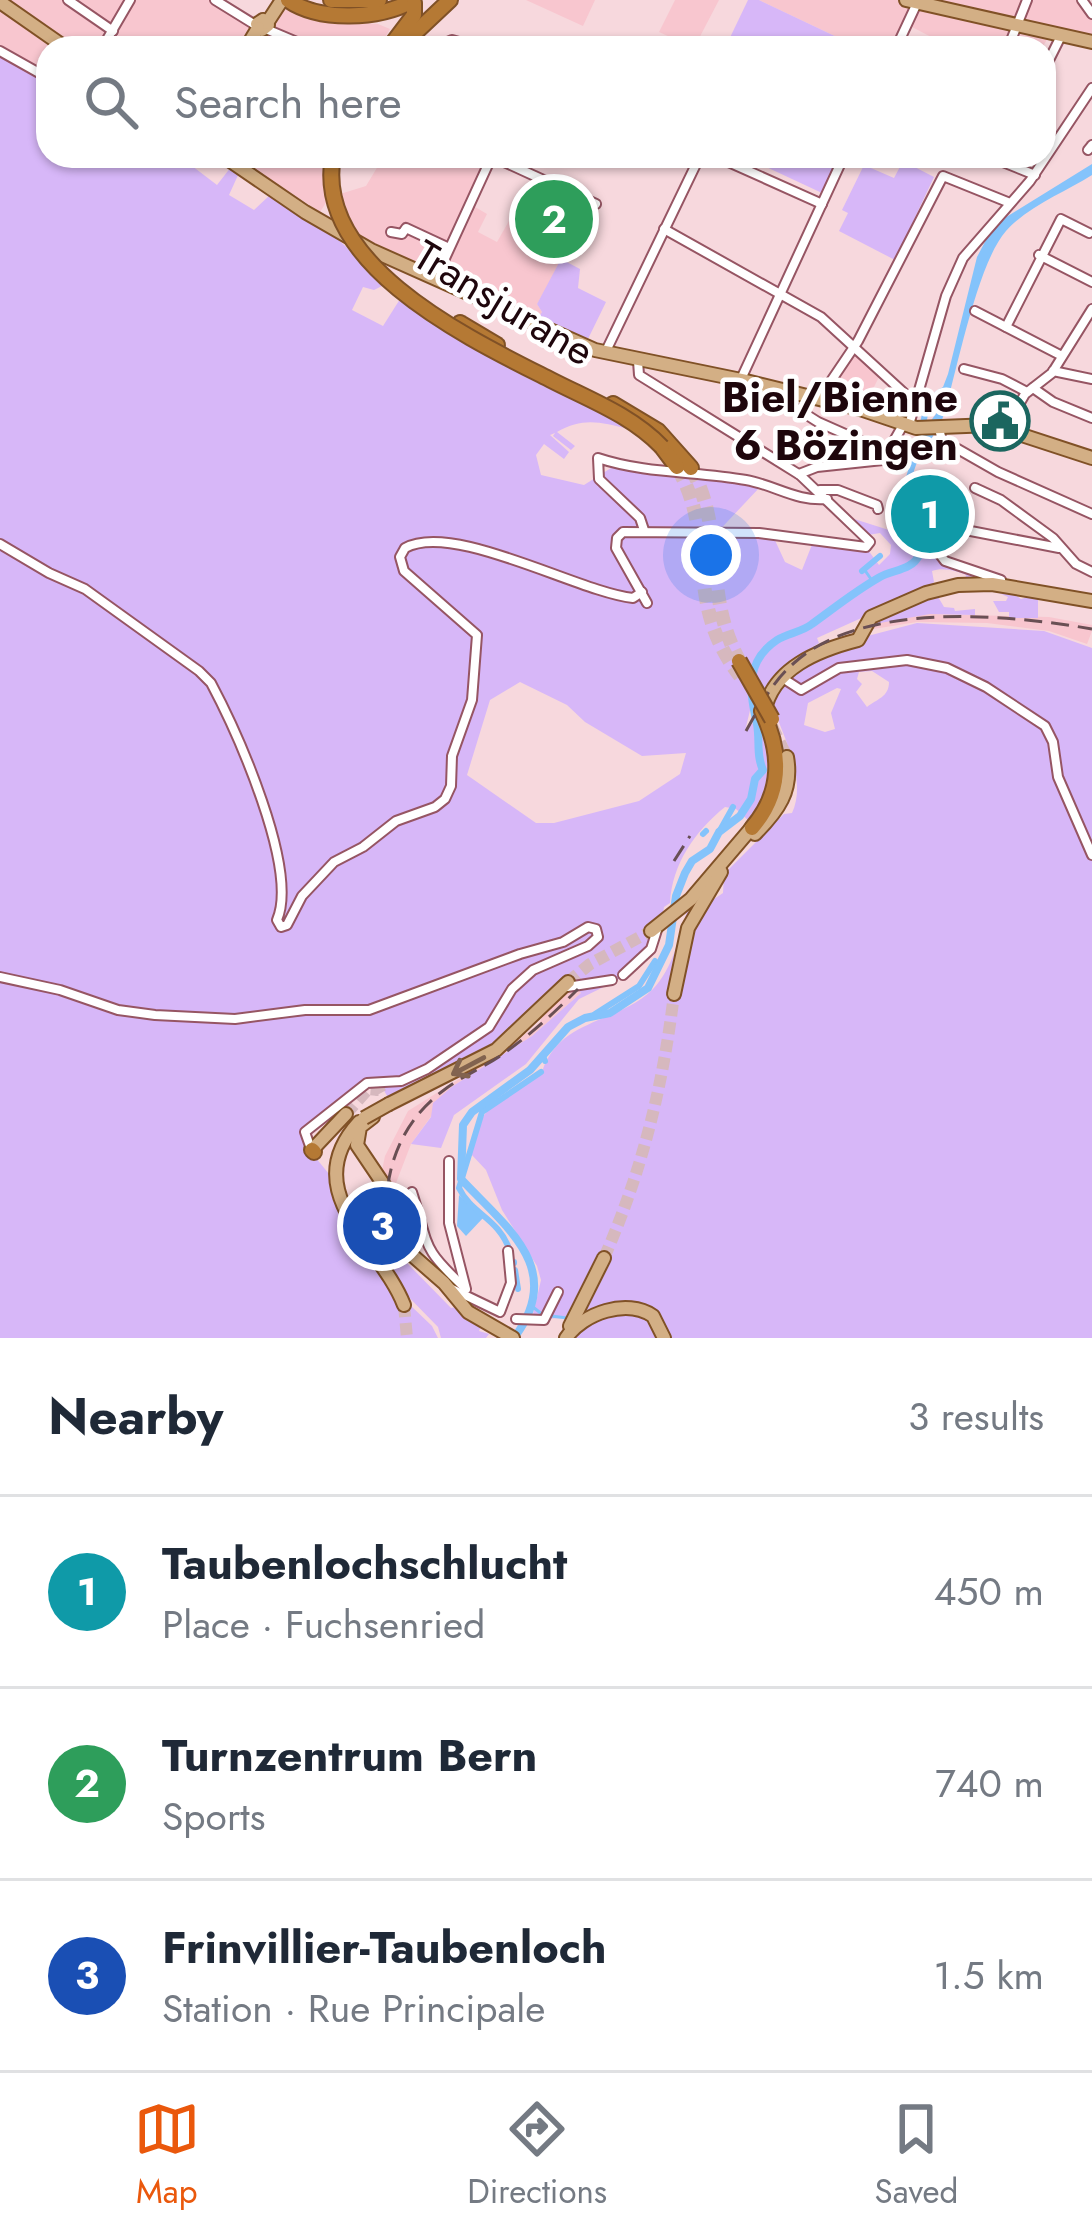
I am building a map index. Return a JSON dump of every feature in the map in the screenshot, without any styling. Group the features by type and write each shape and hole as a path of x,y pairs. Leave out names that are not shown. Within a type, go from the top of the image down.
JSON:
{"highway":[{"path":"407,36 450,0"},
{"path":"271,17 335,6 420,2"},
{"path":"401,36 420,2"},
{"path":"381,6 398,22 396,36"},
{"name":"Transjurane","path":"334,168 331,192 338,219 375,269 480,340 637,424 669,447 684,467"},
{"path":"744,845 777,798 783,762 770,703 740,669 764,713 777,754 774,792 752,828"}],"main road":[{"path":"0,2 49,36"},
{"path":"911,2 1092,42"},
{"path":"242,168 334,230 434,281 605,353 744,374 759,385 906,426 933,429 981,424 1005,429 1092,458"},
{"path":"674,994 682,947 694,914 720,866 752,828 767,801 773,758 764,718 784,679 820,650 859,639 871,617 926,593 974,584 1092,601"},
{"path":"656,929 708,885 783,800 789,776 787,757"},
{"path":"341,1204 334,1161 364,1118 496,1050 567,984"},
{"path":"313,1151 346,1114"},
{"path":"350,1141 387,1190 404,1244 468,1312 494,1332 513,1338"},
{"path":"313,1151 322,1161 334,1161"},
{"path":"313,1151 404,1305"},
{"path":"565,1338 602,1263"},
{"path":"591,1284 589,1304 605,1313"},
{"path":"565,1338 578,1324 633,1307 655,1318 664,1338"}],"street":[{"path":"68,0 113,31"},
{"path":"110,36 130,0"},
{"path":"215,0 271,17 295,36"},
{"path":"1014,36 1027,0"},
{"path":"1082,0 1092,14"},
{"path":"900,36 911,2"},
{"path":"1056,46 1061,36"},
{"path":"0,51 36,71"},
{"path":"1056,143 1092,88"},
{"path":"434,281 486,168"},
{"path":"517,168 596,204"},
{"path":"605,353 694,168"},
{"path":"742,168 821,204"},
{"path":"744,374 838,168"},
{"path":"1020,168 1035,175"},
{"path":"799,474 817,467 883,460 916,404 946,296 963,258 1040,168"},
{"path":"824,400 943,176 1010,203"},
{"path":"1006,327 1061,219 1088,233"},
{"path":"391,232 402,234 406,229 449,248"},
{"path":"664,229 820,317 916,404"},
{"path":"1040,255 1092,282"},
{"path":"1005,429 1030,390 1053,371 1092,309"},
{"path":"975,311 1062,356"},
{"path":"1076,331 1092,338"},
{"path":"638,361 639,375 799,474 868,536 868,546 778,534 623,532 616,545 647,603"},
{"path":"964,369 1003,379 1092,418"},
{"path":"1053,371 1092,380"},
{"path":"777,389 777,396 797,411 888,453"},
{"path":"933,429 942,440 980,462 1092,514"},
{"path":"644,530 640,518 599,479 598,458 749,481 800,499 838,490 878,509"},
{"path":"975,488 1001,500 1092,572"},
{"path":"1015,588 943,559 935,548 938,535 952,528 1059,548"},
{"path":"0,544 85,589 211,683 281,858 283,902 277,920 281,927 328,866 396,821 439,805 449,791 452,756 474,694 478,641 473,630 404,571 400,557 405,548 427,543 463,548 525,562 609,594 633,598 642,592"},
{"path":"784,679 801,690 839,668 907,660 936,664 975,682 1045,726 1058,777 1092,855"},
{"path":"0,976 60,989 118,1010 175,1017 375,1010 568,940 589,927 596,929 598,937 592,944 548,961 523,978 485,1030 413,1076 364,1084 318,1119 304,1135 313,1151"},
{"path":"623,975 651,949 656,929"},
{"path":"567,984 612,980"},
{"path":"448,1161 449,1223 467,1292"},
{"path":"412,1192 427,1249 439,1266 467,1292 500,1312 511,1283 508,1251"},
{"path":"448,1288 467,1292"},
{"path":"523,1320 547,1315 558,1292"}],"shaded area":[{"path":"0,0 208,0 264,36 36,36 36,70 0,50"},
{"path":"526,0 595,0 583,26"},
{"path":"675,0 719,0 700,36 659,32"},
{"path":"748,0 759,0 835,36 731,36"},
{"path":"759,0 1086,0 1092,12 1092,40 929,36 912,27 907,36 835,36"},
{"path":"291,9 312,19 390,29 386,36 264,36 282,11"},
{"path":"0,51 36,71 36,168 195,168 217,185 232,168 239,173 229,195 254,210 271,194 330,232 386,284 374,290 363,287 352,310 383,326 402,296 629,429 592,422 566,427 557,432 575,446 571,450 555,433 550,435 569,452 564,459 544,444 536,455 541,475 584,485 619,463 760,487 712,538 773,536 785,562 802,570 813,542 868,550 879,565 890,554 891,545 880,533 868,535 851,518 892,531 902,515 899,532 920,536 933,512 924,484 944,509 931,543 937,556 1000,581 965,582 966,575 958,572 932,571 934,582 928,588 817,638 819,643 753,698 745,731 760,716 768,771 763,796 750,822 736,809 725,807 704,827 680,862 650,955 616,981 579,999 526,1064 454,1115 441,1148 411,1144 431,1117 433,1103 532,1036 581,993 577,988 566,990 487,1050 390,1101 378,1080 371,1079 303,1129 302,1141 329,1174 345,1220 438,1338 0,1338","holes":["520,682 567,705 585,722 642,756 686,753 680,774 639,801 554,823 536,823 467,775 490,700"]},
{"path":"253,168 328,168 327,201 320,212"},
{"path":"377,168 486,168 470,204 487,214 478,232 497,242 509,221 567,253 537,304 542,312 535,323 358,235 347,219 340,194 366,186"},
{"path":"769,168 834,168 822,193"},
{"path":"863,168 894,178 899,168 917,168 934,177 895,260 839,231 848,213 842,210"},
{"path":"561,259 580,269 578,288 606,302 587,341 535,323 542,312 537,304"},
{"path":"853,349 880,375 871,393 877,397 872,409 829,398"},
{"path":"1005,588 1021,599 1038,594 1038,618 1009,618 1009,612 999,612 993,601 1008,597 992,590"},
{"path":"937,595 944,607 975,609 975,615 930,614 869,625 877,616"},
{"path":"930,614 1049,617 1092,625 1092,631 1087,644 1049,631 987,623 917,622 867,630 869,625 892,618"},
{"path":"917,623 1044,631 1092,648 1092,1338 575,1338 573,1325 564,1318 532,1319 541,1280 537,1266 502,1210 486,1170 470,1153 482,1120 496,1102 542,1072 550,1054 575,1031 653,989 670,962 687,911 700,915 723,893 724,874 784,814 792,813 795,771 771,701 792,670 860,638","holes":["872,671 889,682 882,697 867,707 856,692 862,684 857,679 859,672","841,689 831,713 835,729 825,732 804,725 808,703"]},
{"path":"577,988 581,993 532,1036 453,1086 411,1144 386,1209 389,1268 381,1224 381,1175 385,1156 408,1111 510,1047 540,1022 545,1009 566,990"},
{"path":"386,1209 407,1263 451,1308 457,1307 481,1326 479,1331 489,1334 486,1338 441,1338 438,1327 395,1283"}],"water":[{"path":"1092,164 1092,175 1047,200 1006,231 986,267 944,414 912,480 933,511 930,525 920,536 924,514 905,480 919,436 936,414 940,397 935,392 948,374 977,257 1003,219"},
{"path":"459,1195 483,1218 466,1236 457,1226"}],"waterway":[{"path":"923,423 928,402 940,392"},
{"path":"514,1338 529,1313 532,1270 512,1233 461,1179 463,1125 472,1112 530,1070 568,1027 610,1013 648,988 669,945 676,896 685,873 692,861 710,849 719,832 740,816 763,770 752,690 759,658 777,640 808,627 880,577 912,564 919,555 924,527"},
{"path":"862,571 880,556"},
{"path":"864,569 873,582"},
{"path":"719,832 733,807"},
{"path":"703,834 706,831"},
{"path":"595,1014 639,986 655,961"},
{"path":"543,1056 545,1061"},
{"path":"510,1251 499,1231 459,1188 482,1112 541,1072"},
{"path":"515,1270 518,1289"},
{"path":"533,1307 543,1315 567,1318"}],"tunnel":[{"path":"677,467 696,520 712,622 740,676"},
{"path":"691,468 708,516 721,611 739,660"},
{"path":"772,726 787,757"},
{"path":"568,982 590,964 651,931"},
{"path":"604,1258 649,1128 674,994"},
{"path":"346,1114 368,1089 379,1090 386,1103"},
{"path":"404,1305 407,1338"}],"railway":[{"path":"746,731 773,686 794,663 823,643 858,629 937,617 1019,619 1092,629"},
{"path":"674,861 690,836"},
{"path":"391,1267 387,1193 398,1148 409,1127 444,1090 510,1049 578,989"}],"place":[{"name":"Turnzentrum Bern","path":"554,219"},
{"name":"Biel/Bienne 6 Bözingen","path":"1000,421"},
{"name":"Taubenlochschlucht","path":"930,514"},
{"name":"Frinvillier-Taubenloch","path":"382,1226"}]}
